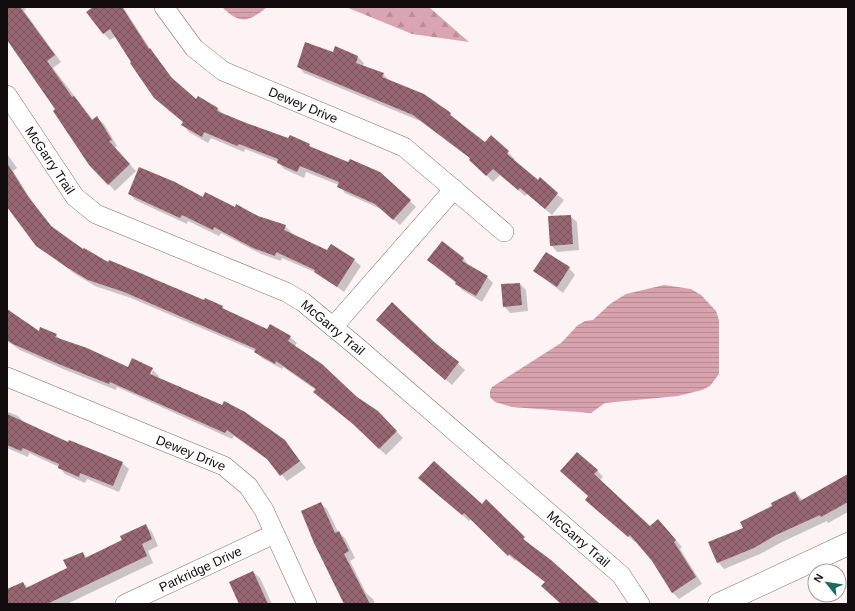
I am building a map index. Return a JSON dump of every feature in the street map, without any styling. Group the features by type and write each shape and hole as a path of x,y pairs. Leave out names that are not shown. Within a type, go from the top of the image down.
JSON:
{"street":[{"name":"Dewey Drive","path":"164,7 194,48 223,70 404,147 504,232"},
{"name":"McGarry Trail","path":"7,95 75,197 96,214 286,292 303,302 616,571 640,604"},
{"path":"333,327 454,189"},
{"name":"Dewey Drive","path":"7,377 224,466 248,486 264,510 307,604"},
{"name":"Parkridge Drive","path":"125,604 274,534"},
{"path":"719,604 848,544"}],"green space":[{"path":"346,7 429,7 469,42 412,34"}],"shaded area":[{"path":"222,7 267,7 255,16 239,19 228,13"},
{"path":"664,285 691,289 701,295 716,311 719,320 719,374 710,386 702,390 678,396 605,403 591,413 512,407 495,402 490,397 492,387 561,343 578,325 585,321 593,320 610,304 626,294"}],"building":[{"path":"7,7 20,7 55,55 47,61 72,97 74,96 92,120 97,116 112,140 109,141 130,164 108,185 89,165 53,111 55,109 7,40"},
{"path":"93,7 122,7 149,49 150,48 171,77 196,99 198,96 218,108 217,111 246,123 288,138 290,135 310,144 309,146 348,162 350,159 380,172 411,200 393,220 375,204 337,187 339,182 300,166 297,172 277,163 278,159 239,144 237,146 204,132 202,137 181,125 183,122 154,98 130,63 131,62 110,29 103,34 86,12"},
{"path":"305,42 333,52 335,46 358,56 356,63 384,73 382,77 424,94 451,113 450,115 485,142 491,135 509,151 507,154 538,180 540,177 558,193 545,209 520,188 518,190 493,169 486,176 469,160 470,158 413,115 297,67"},
{"path":"7,163 27,195 51,226 83,249 84,248 108,262 109,260 204,300 205,298 223,306 222,308 267,329 270,324 291,336 288,341 322,364 357,397 378,411 397,431 379,449 353,424 313,392 316,389 276,361 275,364 254,352 256,349 124,292 88,280 68,268 36,246 7,207"},
{"path":"139,167 175,182 203,197 205,192 235,207 236,204 258,216 286,225 284,230 327,250 331,244 355,259 337,287 314,272 315,270 276,252 275,256 253,248 214,227 213,230 182,215 180,218 128,194"},
{"path":"571,215 573,244 550,246 548,216"},
{"path":"442,241 464,258 462,261 488,276 476,296 455,284 456,282 427,260"},
{"path":"546,252 570,267 557,287 533,271"},
{"path":"520,283 522,305 503,307 501,284"},
{"path":"392,302 434,342 459,362 445,380 376,320"},
{"path":"7,309 39,331 40,327 57,334 55,337 87,348 128,367 132,358 153,368 150,374 222,405 224,401 245,412 285,440 300,461 280,476 267,459 227,430 225,433 110,382 109,384 13,344 7,340"},
{"path":"7,414 68,442 69,440 123,462 113,486 80,473 79,477 58,468 59,464 23,448 21,451 7,445"},
{"path":"577,452 598,470 594,474 650,526 658,519 676,540 674,542 696,577 672,593 652,561 630,535 628,537 585,500 588,496 560,471"},
{"path":"434,461 482,504 486,499 525,537 523,539 551,560 600,604 561,604 541,586 545,582 509,554 508,556 464,513 462,515 418,478"},
{"path":"848,474 848,502 821,517 820,515 776,535 754,548 717,563 708,542 743,528 740,522 772,506 771,503 795,491 800,501"},
{"path":"321,502 335,533 339,531 349,551 344,554 370,604 344,604 314,543 301,511"},
{"path":"146,524 152,539 142,544 147,556 47,604 7,604 7,589 23,582 26,588 67,568 63,560 83,552 85,558 122,540 120,536"},
{"path":"253,571 268,604 239,604 229,582"}]}
